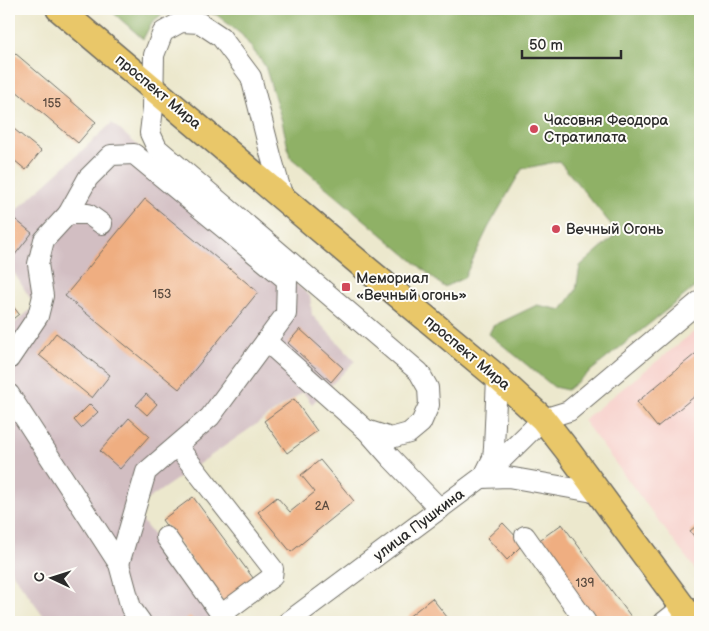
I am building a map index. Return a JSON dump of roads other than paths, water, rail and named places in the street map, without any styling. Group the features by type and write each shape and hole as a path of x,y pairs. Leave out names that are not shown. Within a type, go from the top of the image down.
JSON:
{"main road":[{"name":"проспект Мира","path":"59,9 497,377 543,419 689,615"}],"street":[{"path":"283,198 251,77 221,37 200,23 181,22 163,32 154,56 150,133 157,148 419,372 428,388 429,405 421,423 409,433 390,438 366,430"},
{"path":"9,359 38,316 44,296 38,264 44,240 68,214 88,178 111,155 134,154 287,280 286,314 210,417 146,472 119,564"},
{"path":"68,214 88,214 102,224"},
{"path":"543,419 569,411 700,300"},
{"path":"266,341 366,430 440,509"},
{"path":"482,478 493,458 497,377"},
{"path":"9,394 119,564 131,608 141,622"},
{"name":"улица Пушкина","path":"288,622 309,616 440,509 482,478 543,419"},
{"path":"166,537 218,610 226,611 272,577 273,569 177,446"},
{"path":"482,478 508,477 599,493"},
{"path":"525,536 586,622"},
{"path":"664,622 689,615"}],"place":[{"name":"Часовня Феодора Стратилата","path":"534,129"},
{"name":"Вечный Огонь","path":"556,229"},
{"name":"Мемориал «Вечный огонь»","path":"346,287"}]}
